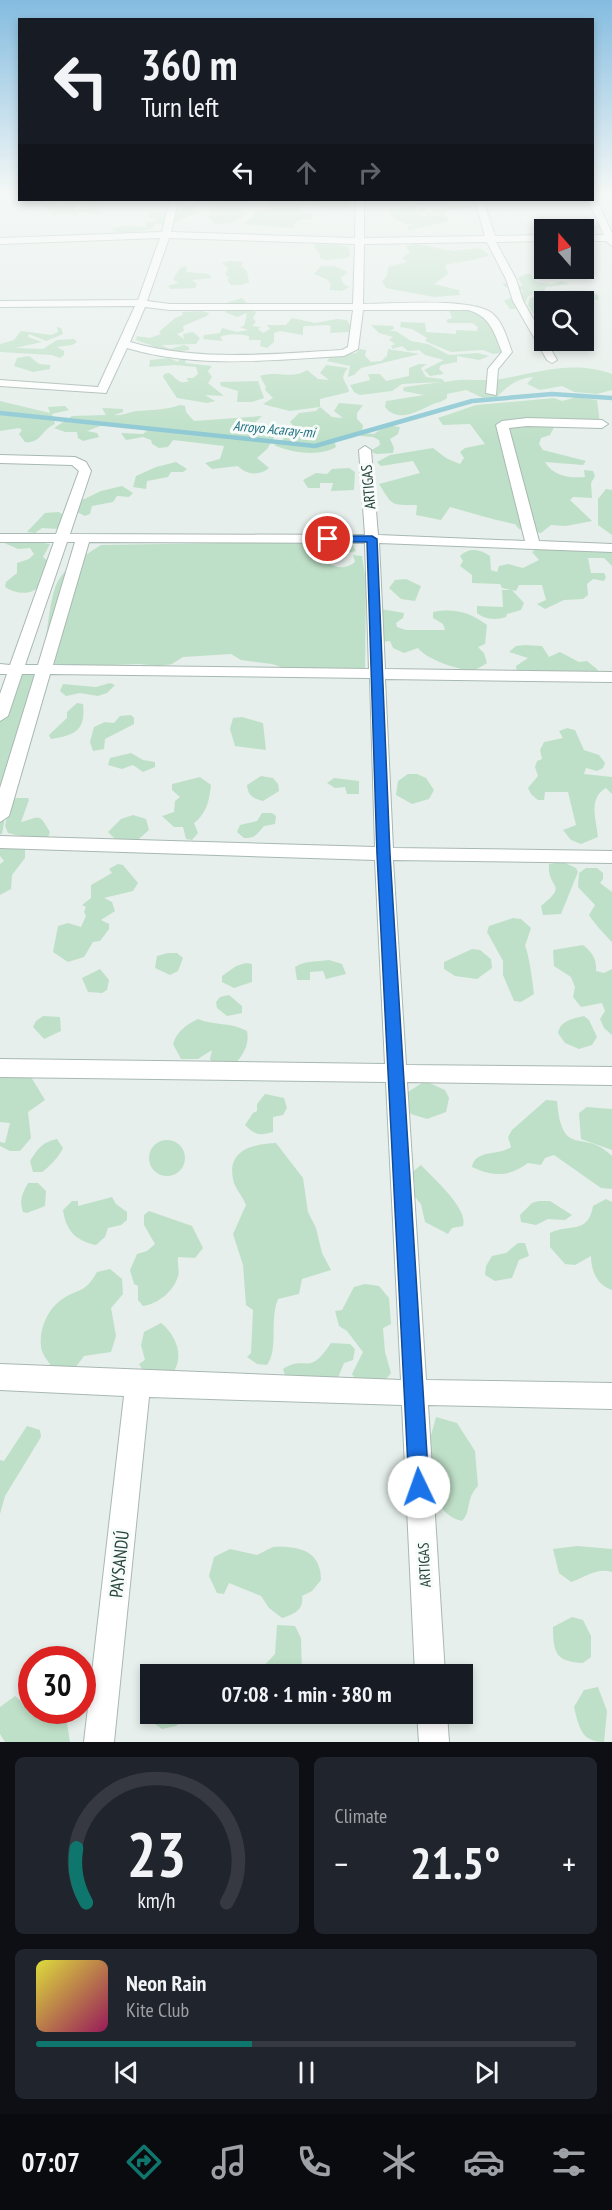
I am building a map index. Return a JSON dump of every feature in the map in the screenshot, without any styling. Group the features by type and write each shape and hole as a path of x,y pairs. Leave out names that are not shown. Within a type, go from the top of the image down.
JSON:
{"street":[{"path":"0,383 102,391 151,276"},
{"path":"123,344 153,354 208,357 344,353 353,350 355,345 358,276"},
{"path":"510,276 518,301 552,360"},
{"path":"0,304 141,303 170,307 468,307 486,311 496,322 507,352 493,369 492,393"},
{"path":"533,545 502,425 527,422 602,424"},
{"name":"ARTIGAS","path":"364,450 372,539 384,854 429,1664"},
{"path":"0,459 75,461 82,465 85,471 61,539 8,670 0,716"},
{"path":"0,538 372,539 612,548"},
{"path":"0,816 83,539"},
{"path":"8,670 612,677"},
{"path":"0,842 384,854 612,857"},
{"path":"0,1068 396,1075 612,1076"},
{"path":"0,1377 138,1385 612,1396"},
{"name":"PAYSANDÚ","path":"99,1742 138,1385"},
{"path":"433,1724 434,1742"}],"green space":[{"path":"175,276 212,278 192,280 197,284 195,288 170,289 168,286 178,283 173,279"},
{"path":"248,276 249,282 242,285 231,285 227,280 229,277"},
{"path":"319,276 343,276 341,278 344,284 349,287 342,291 329,290 331,285 328,280"},
{"path":"387,276 445,276 434,284 459,290 460,295 434,297 386,288 382,281"},
{"path":"521,276 532,276 536,282 551,284 562,281 569,284 546,287 544,291 534,291 534,294 528,296 523,309 510,309 504,301 524,291 505,287 502,283 523,286 518,278"},
{"path":"594,293 598,295 599,299 594,301"},
{"path":"534,297 534,314 528,305 530,298"},
{"path":"242,298 248,304 243,306 256,312 253,318 256,322 252,326 261,327 258,329 263,333 270,329 267,325 286,325 292,318 315,323 337,319 347,320 350,325 349,332 330,333 331,326 328,325 305,326 303,335 280,331 274,333 274,342 267,348 260,346 261,340 249,340 249,336 242,335 230,334 220,337 223,341 203,339 204,335 220,333 222,328 237,332 248,330 240,327 244,326 247,313 237,317 225,312 228,309 226,303"},
{"path":"456,308 475,310 496,328 495,335 504,349 501,353 493,354 483,350 451,352 425,341 427,338 412,329 400,327 401,322 425,323 426,332 456,334 456,330 477,331 478,327 472,323 448,323 446,320 452,318 449,310"},
{"path":"182,312 209,313 183,326 184,331 177,334 184,339 183,334 193,332 200,338 196,344 161,345 170,349 184,345 189,347 189,350 168,350 136,340 137,336 150,338 161,334 159,332 175,318 183,315"},
{"path":"371,325 393,326 394,329 389,331 396,331 411,341 428,344 449,355 478,353 489,356 479,360 457,356 457,362 441,365 439,369 444,374 430,376 424,370 444,360 425,355 419,350 408,351 402,346 393,349 391,346 395,344 389,340 393,337 379,333"},
{"path":"57,327 61,328 63,334 46,341 29,334 28,337 42,342 15,348 43,349 57,340 74,339 77,342 72,345 57,347 64,351 64,355 60,358 52,355 0,352 0,344 14,340 21,331 51,335 58,332"},
{"path":"360,349 366,350 365,356 371,362 381,361 387,356 388,349 420,354 361,368 348,377 350,366 327,361 331,356 356,353"},
{"path":"183,355 194,357 186,359 185,363 212,366 208,371 212,377 208,383 224,396 205,395 215,401 207,403 177,398 163,377 164,374 169,373 180,382 185,382 189,381 186,378 193,378 198,374 196,367 175,365 149,367 150,360 169,358 178,362"},
{"path":"29,356 39,364 50,365 50,369 33,372 14,366 17,358"},
{"path":"427,364 421,368 426,377 442,379 445,382 494,380 556,369 584,368 612,374 612,390 597,394 574,392 562,386 540,390 527,384 533,377 513,383 497,397 483,398 466,390 447,394 447,398 443,401 407,415 401,415 390,412 385,407 386,401 424,395 403,391 404,387 441,382 402,384 392,391 360,395 354,392 350,385 370,380 368,374 380,374 386,381 409,376 409,368"},
{"path":"326,365 348,368 343,378 349,392 320,399 320,407 290,411 263,404 273,398 265,390 266,387 260,376 290,375 307,370 318,379 329,380 320,373"},
{"path":"258,381 264,398 252,402 237,402 238,391 221,386 220,382"},
{"path":"577,397 597,400 600,424 554,427 550,435 541,438 539,444 543,450 586,461 583,465 545,462 558,474 568,477 585,477 584,470 593,471 595,476 591,483 592,498 573,497 570,500 592,521 566,526 551,525 541,533 519,529 515,524 450,507 441,520 416,515 417,505 393,503 379,484 420,473 413,461 381,466 377,462 390,455 433,448 446,458 460,464 464,458 460,452 465,448 485,444 470,424 443,425 438,418 476,405 554,398 562,401"},
{"path":"0,401 50,413 48,407 65,406 69,410 52,414 55,424 35,441 25,442 19,434 22,430 19,428 0,431"},
{"path":"339,403 363,405 357,413 357,419 363,425 362,433 374,434 387,425 400,427 398,434 390,439 394,448 393,453 376,454 370,451 380,445 379,440 360,436 361,433 334,440 336,447 322,452 297,452 274,445 284,439 276,430 294,427 290,422 299,413 316,411 320,407 332,417 343,418 334,411"},
{"path":"185,406 186,412 194,421 262,416 246,431 265,431 275,436 267,449 257,458 269,468 253,473 238,466 212,469 205,463 220,459 224,446 173,440 168,447 159,448 152,444 151,440 143,437 126,440 121,433 143,434 150,428 106,424 87,431 97,433 99,437 83,441 78,438 77,432 65,432 54,428 72,416 106,415 102,408 123,409 123,412 114,415 117,415"},
{"path":"176,462 187,469 183,472 171,472 168,477 147,481 146,489 133,487 136,476 156,467"},
{"path":"349,468 355,472 354,490 331,491 333,483 320,483 320,488 308,488 303,480 316,473 327,474 332,469"},
{"path":"122,486 133,493 129,497 117,496 113,502 92,506 90,514 85,516 77,512 80,501 101,491"},
{"path":"606,489 612,490 612,535 598,525 598,499"},
{"path":"59,512 66,523 58,529 42,528 35,533 27,532 45,513"},
{"path":"31,541 50,544 43,557 49,562 40,578 43,582 30,592 15,592 5,587 6,582 17,573 17,563 29,559 34,554 30,548 18,549 2,542"},
{"path":"288,542 352,544 356,551 327,557 326,562 337,567 344,567 355,562 353,555 362,556 366,582 365,670 290,670 272,664 241,660 231,654 183,657 172,664 159,666 139,664 54,667 42,659 52,599 59,579 65,571 101,545"},
{"path":"536,549 612,552 612,566 604,558 588,558 591,573 604,573 606,577 604,581 593,579 587,584 588,595 583,599 564,600 545,609 537,604 546,600 542,585 519,585 516,591 502,588 500,584 472,583 472,575 460,566 463,561 460,556 467,551 475,550 490,556 491,570 497,572 499,566 508,564 523,568 539,560 532,552"},
{"path":"406,579 421,586 415,601 401,599 389,588 395,580"},
{"path":"502,590 512,590 524,603 521,610 495,619 477,613 477,606 503,607"},
{"path":"381,609 404,613 403,618 396,623 397,627 406,630 445,630 443,624 433,618 433,612 455,611 474,617 487,625 485,644 478,647 484,653 487,663 473,670 460,669 435,660 418,648 404,653 393,648 390,641 373,643"},
{"path":"516,646 542,646 549,657 560,652 579,662 587,661 598,670 596,674 555,680 525,678 517,674 516,666 528,658 509,652"},
{"path":"27,673 48,678 14,798 28,798 29,800 21,822 41,819 50,832 48,838 38,840 8,833 5,826 8,811 2,834 0,834 0,701 6,680"},
{"path":"110,683 115,685 107,693 98,696 80,693 66,696 60,691 63,684 96,687"},
{"path":"77,703 83,704 80,726 72,734 51,739 49,735 67,718 67,712"},
{"path":"131,715 134,718 134,724 105,739 104,749 93,751 90,742 94,727 105,722 114,723 120,716"},
{"path":"242,717 263,723 266,750 235,746 230,729 233,718"},
{"path":"567,728 575,730 584,750 599,755 605,763 603,768 597,771 586,768 584,774 612,777 612,794 606,788 600,792 595,803 598,837 581,844 571,840 563,830 576,825 568,792 545,792 544,800 538,800 528,788 538,776 535,767 537,761 542,759 540,750 544,742 563,738 559,731"},
{"path":"131,753 143,760 155,762 155,767 143,772 133,765 122,769 108,765 110,758"},
{"path":"408,774 417,774 426,778 434,790 429,799 412,804 396,795 398,781"},
{"path":"261,776 273,778 278,784 279,791 263,801 252,796 247,785"},
{"path":"200,777 211,785 208,801 205,811 194,823 198,833 192,840 186,839 183,827 174,827 162,816 174,812 175,801 180,797 172,790 172,784"},
{"path":"334,778 359,781 359,794 347,794 345,787 335,788 327,783"},
{"path":"262,813 272,813 276,816 275,824 264,826 251,837 244,838 237,832 240,825 257,821"},
{"path":"133,815 146,819 149,830 131,846 119,843 108,832 121,819"},
{"path":"25,844 25,858 12,875 11,889 0,895 0,864 4,861 0,856 0,847"},
{"path":"563,862 576,868 578,872 561,914 543,915 541,906 550,899 556,889 549,872 549,864"},
{"path":"118,864 123,865 138,883 133,891 104,898 112,902 115,911 101,920 109,924 109,929 100,941 93,942 84,957 68,962 53,952 58,926 68,923 81,927 86,916 84,912 86,907 82,905 91,898 91,885 112,873 109,869"},
{"path":"586,868 597,868 603,873 600,883 612,892 612,942 589,915 595,905 578,887 579,873"},
{"path":"513,918 521,919 531,928 525,946 534,994 521,1002 514,1001 503,975 503,961 487,932 489,926"},
{"path":"583,945 593,956 596,971 604,973 612,969 612,1035 604,1028 600,1019 605,1011 602,1003 581,1007 573,997 575,987 571,977 554,966 553,950"},
{"path":"472,949 480,950 491,959 492,968 477,979 455,976 444,969 444,962"},
{"path":"177,953 183,958 178,971 170,975 155,968 157,956"},
{"path":"329,960 342,964 346,974 326,979 323,971 310,972 310,980 297,980 295,967 307,962"},
{"path":"252,964 252,982 234,988 222,982 222,976 236,966"},
{"path":"100,969 109,980 107,990 102,993 88,992 82,978"},
{"path":"229,995 242,1006 242,1013 227,1016 217,1008 216,1002 220,997"},
{"path":"43,1016 60,1017 61,1031 44,1039 33,1027 36,1021"},
{"path":"584,1016 589,1020 597,1037 592,1045 579,1049 565,1043 558,1033 564,1023"},
{"path":"198,1019 235,1026 247,1031 244,1051 231,1068 213,1064 210,1059 212,1050 198,1059 181,1059 173,1044 175,1039 182,1029"},
{"path":"0,1075 31,1077 45,1100 28,1112 31,1138 20,1151 10,1151 0,1146 0,1142 5,1143 10,1123 0,1122"},
{"path":"425,1081 445,1090 449,1098 446,1112 427,1119 411,1114 405,1107 408,1092"},
{"path":"265,1094 284,1098 287,1108 283,1115 273,1117 273,1132 258,1134 245,1125 257,1111 257,1104"},
{"path":"546,1100 557,1101 564,1131 569,1137 602,1148 612,1156 612,1189 601,1188 554,1155 545,1158 541,1165 528,1163 514,1171 501,1174 487,1173 472,1167 474,1161 482,1155 511,1147 508,1137 512,1130"},
{"path":"587,1107 612,1109 612,1150 581,1139 579,1113"},
{"path":"57,1139 63,1148 59,1155 42,1172 33,1172 30,1161 36,1152 44,1144"},
{"path":"167,1140 180,1145 185,1158 180,1171 167,1176 154,1171 149,1158 154,1145"},
{"path":"276,1143 303,1178 308,1212 316,1228 322,1253 331,1270 302,1279 299,1294 278,1299 274,1317 273,1351 267,1365 257,1364 247,1357 251,1353 253,1310 246,1305 243,1265 233,1234 246,1205 234,1182 232,1169 234,1161 244,1150"},
{"path":"421,1165 449,1194 461,1211 463,1226 452,1228 448,1234 425,1222 421,1204 413,1195 415,1184 410,1174"},
{"path":"28,1183 38,1183 46,1191 45,1206 27,1213 23,1212 21,1200"},
{"path":"112,1197 116,1204 127,1212 127,1220 121,1225 108,1228 105,1237 96,1245 83,1241 73,1234 63,1210 72,1201 78,1201 78,1206"},
{"path":"606,1199 612,1202 612,1290 602,1285 596,1277 591,1256 575,1265 565,1264 550,1247 550,1233 582,1225 591,1215 593,1206"},
{"path":"550,1201 572,1215 565,1220 548,1219 536,1225 521,1222 520,1215 532,1203"},
{"path":"149,1211 192,1226 203,1248 195,1258 178,1257 179,1274 173,1287 160,1300 143,1306 138,1300 138,1286 134,1284 130,1270 137,1254 147,1251 155,1244 144,1225 144,1215"},
{"path":"518,1243 525,1243 529,1256 519,1260 512,1278 495,1281 485,1275 486,1266 492,1256 506,1253"},
{"path":"110,1269 122,1279 123,1294 111,1308 116,1336 111,1352 84,1356 75,1368 52,1367 41,1349 41,1333 48,1315 61,1300 88,1284 97,1272"},
{"path":"365,1284 379,1286 389,1298 391,1324 383,1328 385,1352 391,1373 382,1384 358,1383 352,1374 363,1352 347,1331 339,1326 335,1311 342,1310 354,1287"},
{"path":"161,1323 175,1340 178,1361 171,1375 150,1382 139,1364 145,1360 141,1345 144,1332"},
{"path":"331,1343 350,1344 355,1349 353,1360 344,1363 335,1385 287,1381 283,1369 291,1365 312,1363"},
{"path":"436,1417 457,1423 475,1451 478,1486 471,1496 467,1513 462,1521 445,1512 434,1495 431,1485 428,1450"},
{"path":"27,1426 40,1430 41,1437 5,1496 0,1514 0,1460 4,1461"},
{"path":"577,1546 612,1549 612,1572 597,1572 571,1582 559,1573 553,1549"},
{"path":"273,1547 299,1549 306,1552 317,1562 320,1570 321,1580 312,1591 302,1596 300,1608 297,1611 282,1618 269,1608 261,1596 229,1583 224,1594 217,1593 209,1576 214,1557 230,1549 257,1555"},
{"path":"572,1617 583,1620 591,1636 591,1657 583,1663 567,1661 555,1650 553,1627"},
{"path":"277,1625 295,1626 301,1638 302,1664 266,1664 275,1654"},
{"path":"598,1687 607,1711 604,1742 590,1739 582,1732 574,1707 584,1690"},
{"path":"15,1696 18,1699 18,1724 67,1724 70,1742 5,1742 0,1734 0,1707"},
{"path":"155,1724 178,1724 176,1726 162,1729"}],"waterway":[{"name":"Arroyo Acaray-mi","path":"0,413 315,446 472,401 552,394 612,398"}],"route":[{"path":"328,539 372,539 384,854 419,1487"}]}
